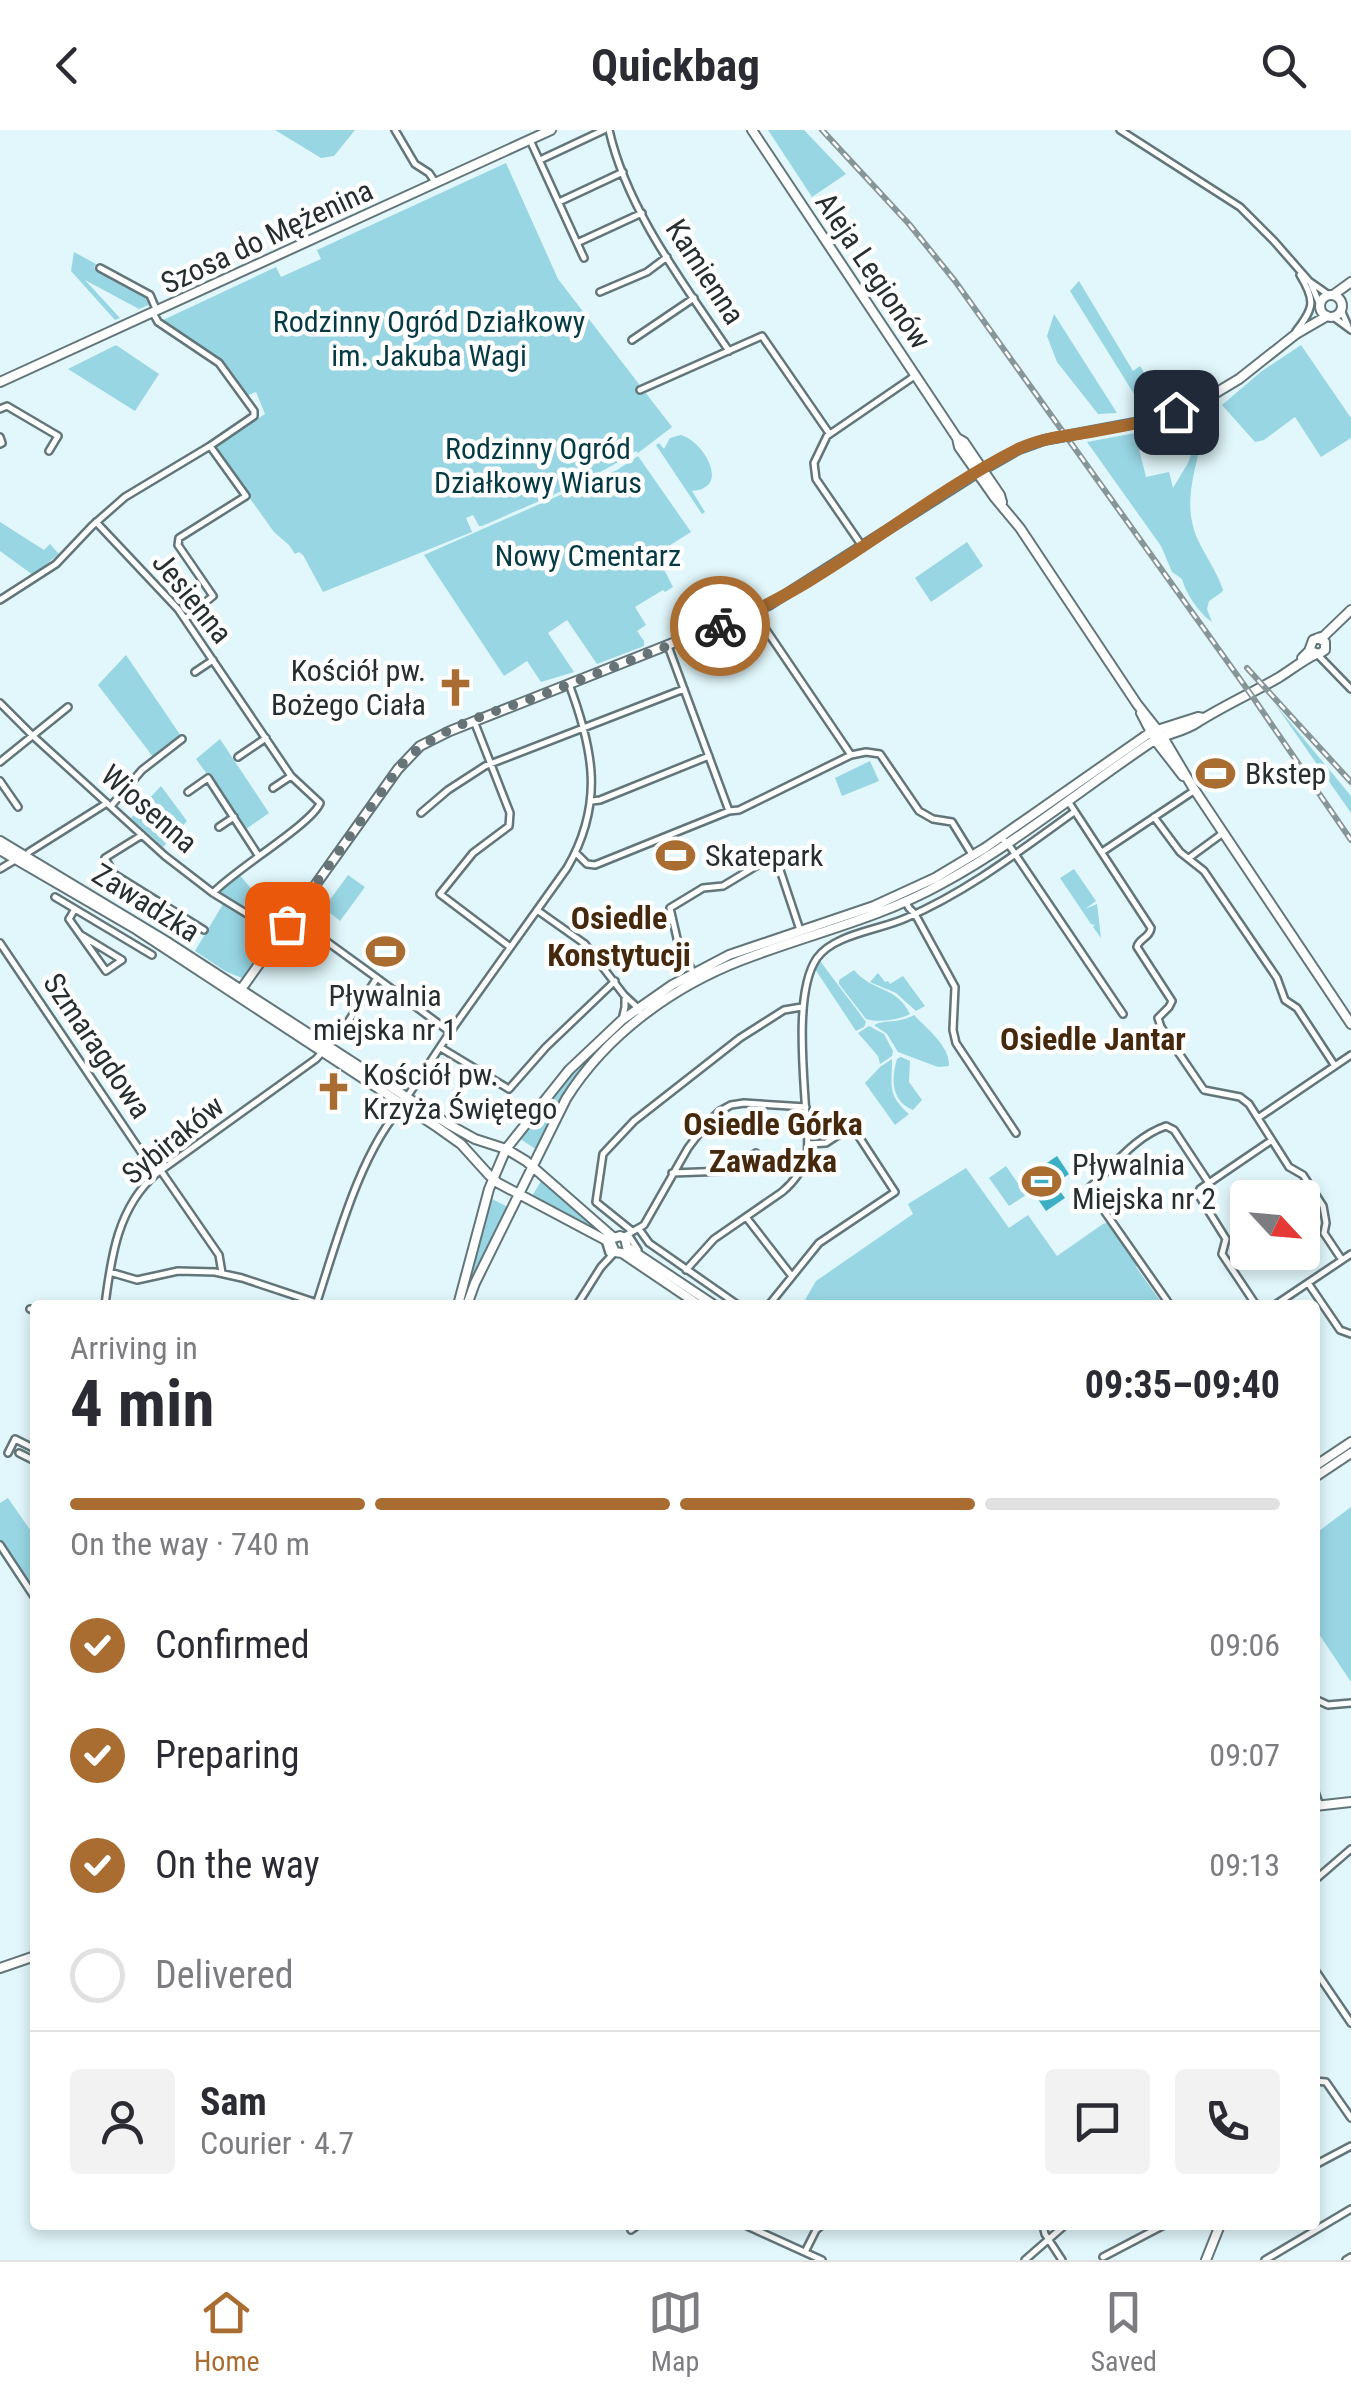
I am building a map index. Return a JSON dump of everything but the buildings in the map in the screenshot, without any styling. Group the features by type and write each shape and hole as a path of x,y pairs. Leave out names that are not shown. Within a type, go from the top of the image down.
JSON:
{"street":[{"path":"395,130 414,164 429,173 436,184"},
{"name":"Szosa do Mężenina","path":"0,382 551,130"},
{"path":"540,160 606,130"},
{"name":"Kamienna","path":"606,130 652,235 729,350 762,336 829,434"},
{"name":"Aleja Legionów","path":"752,130 1351,1024"},
{"path":"1120,130 1240,208 1309,281 1338,298 1350,330"},
{"path":"530,140 584,258"},
{"path":"559,202 623,172"},
{"path":"577,243 642,213"},
{"path":"600,292 647,272 667,258"},
{"path":"1290,260 1312,302 1294,336"},
{"path":"0,600 56,564 125,497 250,420 254,411 219,363 158,322 150,295 100,268"},
{"path":"1309,281 1322,312 1350,330"},
{"path":"1294,336 1319,310 1322,299 1351,284"},
{"path":"239,992 410,756 432,739 783,598 1020,448 1184,410 1225,388 1294,336 1330,316 1341,306 1351,284"},
{"path":"632,340 694,298"},
{"path":"640,390 729,350"},
{"path":"862,546 814,476 817,453 829,434 916,375"},
{"path":"0,409 7,406 58,436 49,452"},
{"path":"185,619 214,596 177,542 246,496 210,446"},
{"name":"Jesienna","path":"96,522 170,600 291,776 319,800 314,814 258,855"},
{"path":"469,1300 559,1111 578,1080 640,1012 693,972 749,947 907,897 959,874 1156,735 1203,718 1296,666 1319,648 1351,610"},
{"path":"754,612 851,755"},
{"path":"668,646 728,811"},
{"path":"1319,648 1351,689"},
{"path":"195,672 213,660"},
{"path":"317,1300 364,1172 390,1124 576,852 587,823 593,781 568,684"},
{"path":"421,814 458,782 490,764 684,689"},
{"name":"Wiosenna","path":"0,703 142,835 213,893 280,934"},
{"path":"0,762 68,707"},
{"path":"474,721 510,813 510,824 473,853 440,894 510,947"},
{"path":"459,1300 493,1179 506,1150 569,1070 622,1020 718,970 866,919 1068,800 1156,735"},
{"path":"238,757 266,738"},
{"path":"29,852 109,805 142,770 182,739"},
{"path":"576,852 587,864 596,865 728,811 739,810 851,755 866,752 880,754 917,808 933,819 952,822 974,856"},
{"path":"592,801 709,756"},
{"path":"273,788 291,776"},
{"path":"188,792 208,778 258,855 213,893"},
{"path":"0,781 18,807"},
{"path":"1102,852 1194,788"},
{"path":"1068,800 1151,928 1137,947 1172,1002 1159,1016 1161,1027 1204,1090 1242,1098 1289,1167 1303,1175 1323,1206 1324,1233 1342,1260"},
{"path":"686,1270 714,1239 791,1184 804,1161 808,1144 802,1007 808,975 826,948 915,914 1015,854 1074,812"},
{"path":"219,827 234,817"},
{"path":"1154,817 1180,852 1204,871 1277,978 1285,1000 1297,1008 1335,1066"},
{"path":"1188,858 1224,833"},
{"path":"142,835 105,858 114,874 204,930"},
{"name":"Zawadzka","path":"0,840 134,920 407,1101 533,1167 693,1300"},
{"path":"1004,840 1123,1014"},
{"name":"Zawadzka","path":"0,850 239,992"},
{"path":"693,972 680,947 670,908 703,888 722,887 771,857 777,860 800,930"},
{"path":"0,869 16,860"},
{"path":"55,897 152,956"},
{"path":"907,897 908,908 955,987 952,1030 956,1043 1016,1132"},
{"path":"75,909 69,919 106,971 122,960 81,935"},
{"path":"537,909 580,940 640,1012"},
{"path":"292,916 450,1032"},
{"name":"Szmaragdowa","path":"0,944 219,1255 219,1271"},
{"name":"Sybiraków","path":"106,1300 125,1213 139,1191 325,1050 377,978"},
{"path":"440,1047 510,1090 546,1047 615,981"},
{"path":"622,1020 624,995"},
{"path":"620,1242 596,1202 605,1151 638,1117 736,1041 784,1010 802,1007"},
{"path":"1258,1118 1351,1055"},
{"name":"Zawadzka","path":"407,1101 456,1140 493,1179 519,1196 620,1242 707,1300"},
{"path":"580,1300 620,1242 648,1218 699,1132 727,1107 744,1102 806,1107"},
{"path":"774,1300 822,1241 895,1192 852,1126 829,1142 808,1144"},
{"path":"1166,1300 1090,1187 1122,1153 1166,1126 1172,1128 1209,1183"},
{"path":"1253,1300 1222,1254 1226,1240 1198,1196 1200,1189 1272,1140"},
{"path":"473,1158 484,1152 485,1142"},
{"path":"672,1173 727,1172 756,1154"},
{"path":"746,1217 792,1276"},
{"path":"620,1242 646,1241 731,1300"},
{"path":"1282,1300 1351,1254"},
{"path":"110,1272 137,1280 178,1270 219,1271 304,1300"},
{"path":"1308,1283 1320,1300"},
{"path":"1320,1301 1340,1330 1351,1334"},
{"path":"8,1453 15,1438 30,1446"},
{"path":"1320,1468 1351,1442"},
{"path":"19,1452 30,1458"},
{"path":"1320,1469 1351,1453"},
{"path":"0,1546 30,1591"},
{"path":"1320,1700 1351,1703"},
{"path":"1320,1806 1351,1802"},
{"path":"1320,1876 1351,1849"},
{"path":"0,1968 30,1958"},
{"path":"1320,1977 1351,2023"},
{"path":"1320,2081 1326,2082 1351,2118"},
{"path":"1320,2162 1351,2146"},
{"path":"1320,2228 1351,2210"},
{"path":"755,2230 822,2260"},
{"path":"805,2252 816,2230"},
{"path":"1045,2230 1062,2260"},
{"path":"1025,2260 1059,2230"},
{"path":"1103,2257 1154,2230"},
{"path":"1206,2260 1218,2230"},
{"path":"1268,2259 1317,2230"}],"green space":[{"path":"275,130 355,130 334,156 321,158"},
{"path":"768,130 804,130 846,174 812,197"},
{"name":"Rodzinny Ogród Działkowy im. Jakuba Wagi","path":"506,163 558,279 672,427 638,453 580,482 482,526 473,515 466,518 472,532 323,592 303,555 295,554 274,532 213,447 265,414 256,392 246,396 221,359 161,321 276,267 281,277 321,259 317,250"},
{"path":"74,252 96,264 94,268 148,297 151,304 139,309 85,280 120,318 115,320 71,271"},
{"path":"1079,281 1133,371 1140,366 1164,404 1144,410 1070,291"},
{"path":"1054,314 1117,413 1098,414 1057,362 1047,336"},
{"path":"116,345 159,374 135,411 68,369"},
{"path":"1301,345 1351,418 1351,438 1321,457 1295,417 1264,440 1255,442 1222,405"},
{"path":"1135,433 1146,477 1169,472 1173,488 1198,439 1201,442 1191,490 1191,514 1197,538 1223,590 1209,601 1207,609 1212,622 1194,603 1182,579 1172,572 1161,546 1087,442"},
{"path":"681,435 698,446 710,464 710,482 692,491 705,512 702,514 656,445 659,443 664,449 670,438"},
{"name":"Nowy Cmentarz","path":"638,456 691,532 656,554 673,587 635,607 646,625 637,631 644,646 597,664 567,620 548,633 574,672 541,682 527,661 504,676 424,555 617,470"},
{"path":"0,522 44,550 50,544 59,554 33,575 0,551"},
{"path":"967,542 983,566 931,602 915,578"},
{"path":"126,655 181,736 154,758 98,685"},
{"path":"1275,704 1351,796 1351,813"},
{"path":"220,739 269,813 246,829 196,759"},
{"path":"870,761 879,781 842,796 835,778"},
{"path":"161,786 187,821 163,847 131,818"},
{"path":"1074,869 1096,901 1085,909 1097,904 1101,938 1060,878"},
{"path":"238,873 274,916 306,888 278,927 222,893 221,887"},
{"path":"348,875 365,887 340,921 324,908"},
{"path":"223,904 273,935 242,978 195,951"},
{"path":"820,961 866,1022 864,1027 856,1031 815,969"},
{"path":"854,970 898,998 910,1014 888,1020 866,1019 839,984"},
{"path":"878,973 890,984 903,976 925,1006 916,1011 896,993 870,982"},
{"path":"914,1015 942,1045 949,1066 938,1067 898,1052 887,1034 874,1025"},
{"path":"869,1026 884,1034 893,1051 880,1064 858,1033"},
{"path":"901,1057 910,1061 909,1082 922,1100 913,1110 900,1101 894,1089 895,1067"},
{"path":"584,1058 585,1067 537,1150 519,1138"},
{"path":"892,1059 894,1095 909,1114 895,1125 865,1083"},
{"path":"1006,1166 1026,1195 1009,1206 989,1178"},
{"path":"966,1168 1009,1228 1028,1215 1057,1256 1109,1222 1160,1300 805,1300 816,1281 913,1214 908,1204"},
{"path":"541,1181 611,1238 610,1240 531,1198"},
{"path":"490,1198 508,1207 474,1278 468,1280"},
{"path":"8,1498 30,1530 30,1587 0,1542 0,1503"},
{"path":"1351,1507 1351,1682 1320,1636 1320,1530"}],"shaded area":[{"name":"Pływalnia Miejska nr 2","path":"1057,1156 1069,1174 1055,1184 1065,1198 1046,1211 1024,1179 1033,1169"}],"railway":[{"path":"822,130 909,224 955,281 1351,840"},
{"path":"1247,668 1351,782"}],"way so far":[{"path":"287,924 398,769 426,742 720,626"}],"place":[{"name":"Kościół pw. Bożego Ciała","path":"456,688"},
{"name":"Bkstep","path":"1215,774"},
{"name":"Skatepark","path":"675,856"},
{"name":"Pływalnia miejska nr 1","path":"385,952"},
{"name":"Kościół pw. Krzyża Świętego","path":"333,1092"},
{"name":"Pływalnia Miejska nr 2","path":"1042,1182"}],"district":[{"name":"Osiedle Konstytucji","path":"619,936"},
{"name":"Osiedle Jantar","path":"1093,1039"},
{"name":"Osiedle Górka Zawadzka","path":"773,1142"}],"route":[{"path":"720,626 783,598 1020,448 1176,412"}],"park label":[{"name":"Rodzinny Ogród Działkowy Wiarus","path":"538,466"}]}
